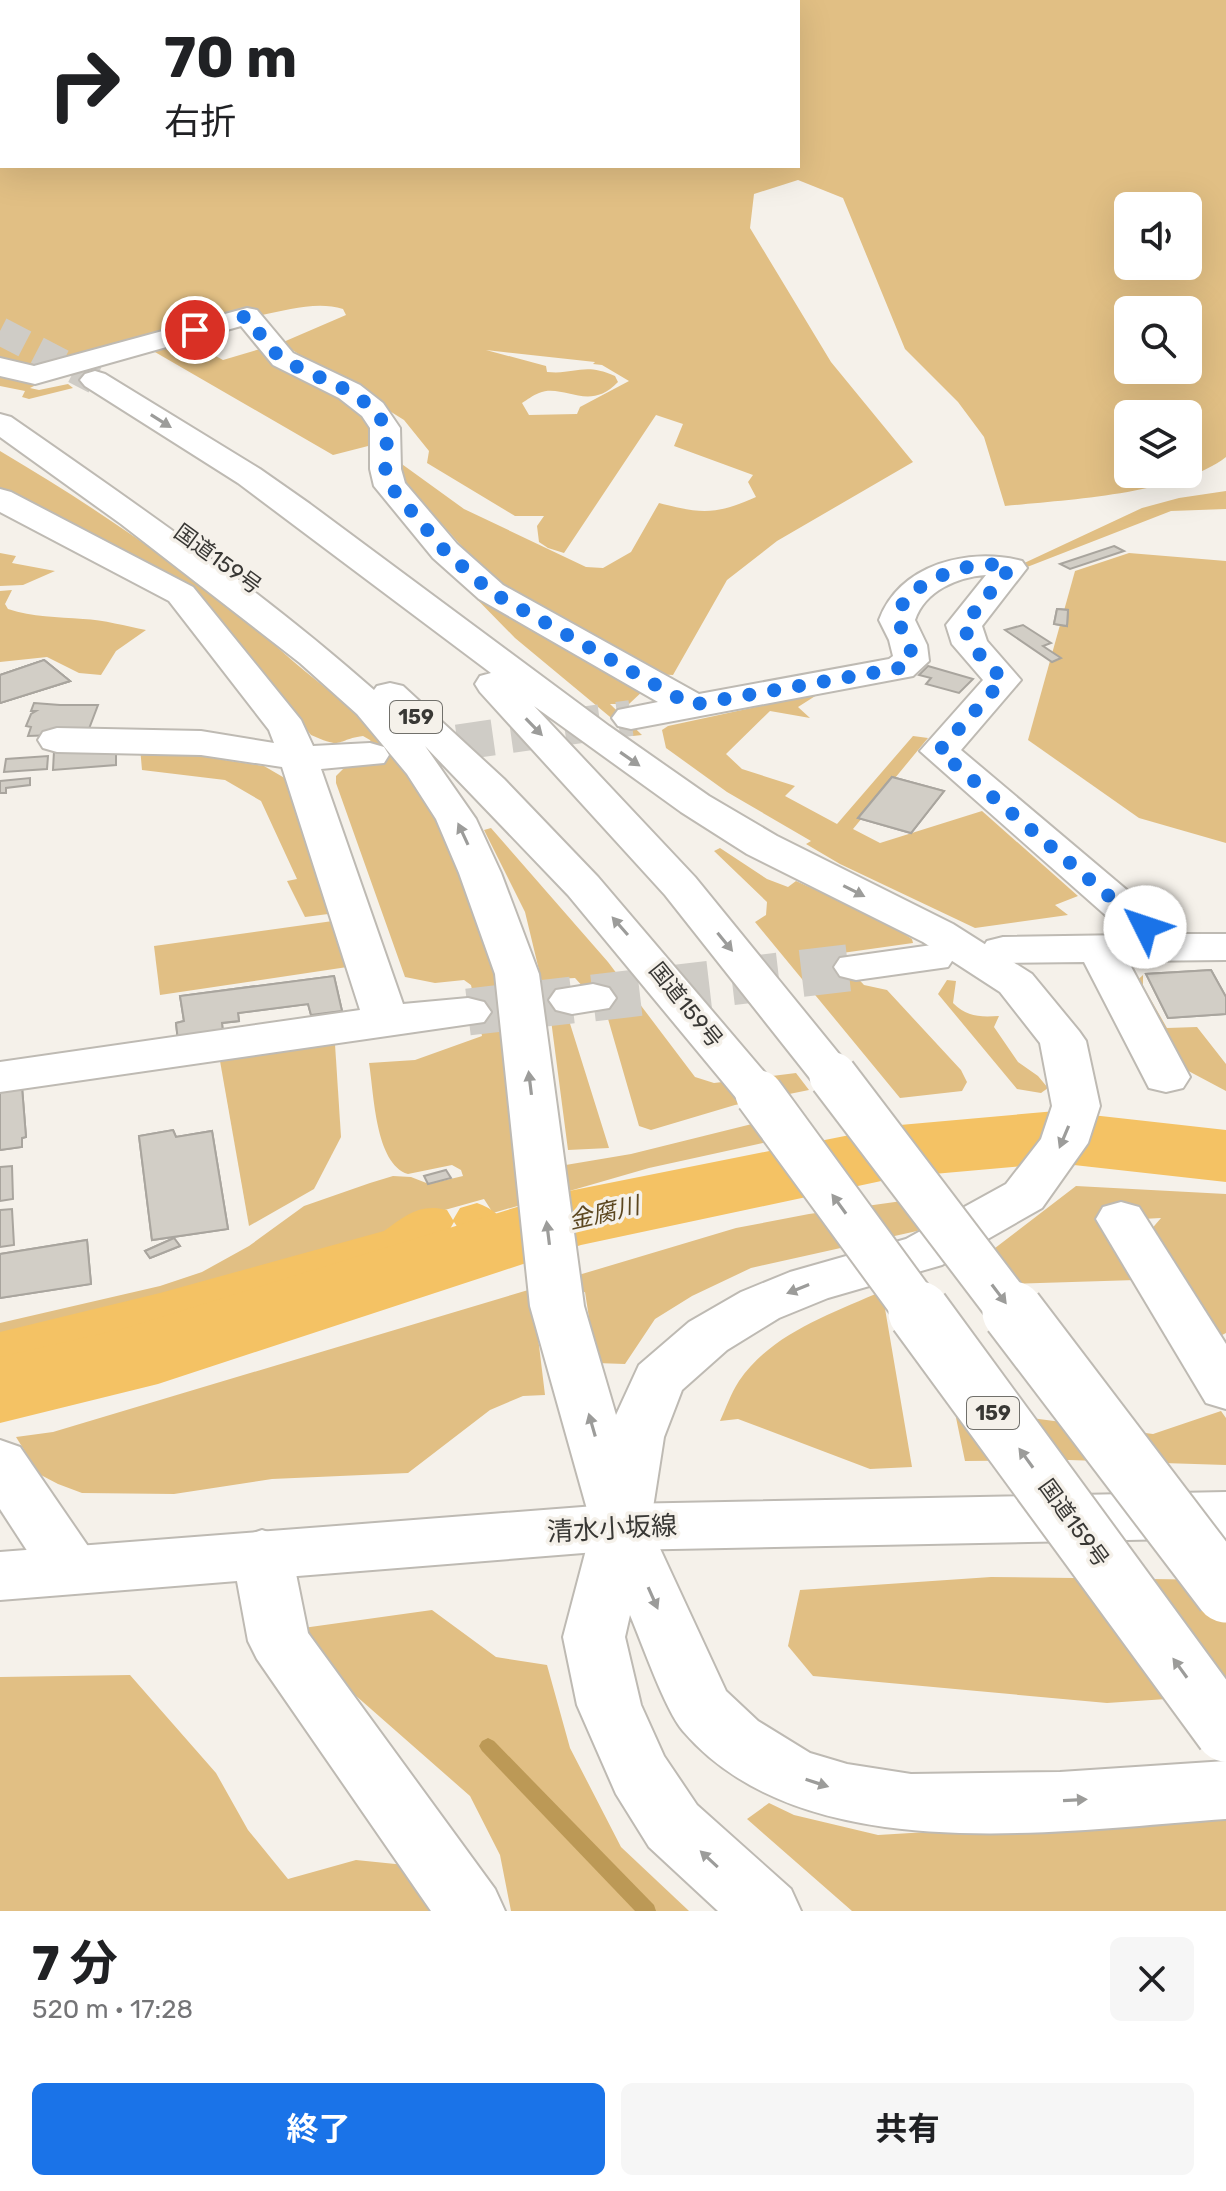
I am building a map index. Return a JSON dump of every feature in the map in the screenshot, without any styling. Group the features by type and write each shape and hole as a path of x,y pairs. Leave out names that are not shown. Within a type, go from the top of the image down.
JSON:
{"main road":[{"path":"0,367 35,375 247,316 282,359 329,380 358,399 383,422 386,434 383,474 463,570 491,592 691,705"},
{"name":"159","path":"95,380 299,511 595,734 695,804 762,845 938,933 1016,983 1063,1041 1076,1106 1064,1143 1024,1196 924,1252 809,1285 760,1305 708,1336 658,1379 634,1445 621,1527 594,1637 609,1705 639,1774 673,1826 767,1911"},
{"name":"159","path":"0,422 133,517 301,645 370,706 423,768 456,819 480,873 517,974 557,1306 621,1527 703,1709 735,1741 791,1775 847,1793 911,1803 1060,1801 1226,1790"},
{"name":"国道159号","path":"0,422 105,483 198,544 276,601 404,706 556,855 624,930 759,1094 1226,1731"},
{"path":"0,499 181,594 288,728 386,1020"},
{"name":"159","path":"299,511 458,647 680,886 833,1076 1226,1592"},
{"path":"631,718 900,668 912,657 911,647 897,620 905,600 945,572 998,563 1010,568 964,625 970,644 1003,680 939,751 1169,948"},
{"path":"57,740 201,743 296,758 370,755"},
{"path":"1003,950 1226,947"},
{"path":"1099,948 1166,1077"},
{"path":"856,967 932,958"},
{"path":"0,1077 386,1020 468,1012"},
{"path":"1121,1219 1226,1389"},
{"path":"2,1466 71,1569"},
{"name":"清水小坂線","path":"0,1576 621,1527 1226,1515"},
{"path":"262,1554 279,1641 471,1911"}],"shaded area":[{"path":"800,0 1226,0 1226,457 1202,470 1202,400 1114,400 1114,488 1146,488 1089,498 1005,506 984,437 958,402 905,349 843,198 798,180 754,194 750,228 831,362 913,462 777,541 727,580 673,675 651,674 497,586 401,478 399,462 464,509 586,567 603,568 631,552 659,503 708,511 756,497 748,482 753,475 674,446 683,424 656,415 564,553 539,542 537,526 544,516 515,516 427,463 429,451 404,420 281,343 346,315 343,309 313,306 262,315 250,307 139,342 35,367 0,361 0,168 800,168","holes":["486,350 595,362 593,364 602,365 629,381 580,407 577,414 529,415 522,403 539,393 558,391 597,395 618,382 615,376 595,370 547,372 546,366"]},
{"path":"183,338 223,360 260,349 269,358 333,389 370,419 372,445 333,455 148,348"},
{"path":"0,373 31,379 36,385 30,388 39,390 68,384 73,388 29,399 22,397 25,391 0,386"},
{"path":"0,451 115,524 189,576 360,718 404,768 448,835 465,870 489,943 504,1019 524,1172 631,1154 760,1122 776,1140 649,1168 493,1213 484,1199 434,1213 397,1234 153,1306 0,1341 0,1323 160,1286 202,1272 249,1246 304,1206 393,1176 411,1177 429,1184 463,1176 461,1170 452,1165 408,1174 397,1168 382,1142 369,1063 415,1060 482,1036 471,985 464,980 435,983 405,977 336,783 336,776 346,766 382,763 370,740 363,736 335,743 311,735 215,616 0,491"},
{"path":"1226,491 1226,509 1171,511 1022,569 1020,565 1142,508 1179,498"},
{"path":"0,553 16,556 12,563 55,571 23,585 0,586"},
{"path":"1129,553 1226,561 1226,843 1139,818 1028,740 1075,571"},
{"path":"465,587 645,689 629,704 610,704 642,735 633,736 515,638"},
{"path":"12,590 5,604 8,609 146,630 116,651 101,675 79,673 47,657 0,662 0,591"},
{"path":"820,693 798,707 810,718 770,711 726,754 742,769 795,786 785,796 837,824 913,736 928,738 853,829 880,843 982,811 1078,896 1055,905 1068,915 975,928 840,864 806,844 811,841 727,792 666,748 662,730 668,726"},
{"path":"140,747 264,766 288,780 336,913 305,917 287,881 297,879 261,801 225,780 142,770"},
{"path":"491,828 608,962 695,1077 714,1083 796,1073 809,1090 735,1105 651,1130 639,1126 606,1012 575,978 556,979 609,1148 568,1150 551,1020 525,912 484,830"},
{"path":"720,848 767,879 788,887 796,881 880,919 912,939 913,943 835,954 864,985 887,990 961,1070 967,1082 962,1091 900,1098 755,922 766,915 767,902 714,851"},
{"path":"340,920 354,966 160,995 154,946"},
{"path":"1143,975 1143,986 1167,1028 1197,1027 1226,1064 1226,1091 1179,1066 1131,986"},
{"path":"947,980 956,981 953,1003 958,1008 974,1015 999,1016 994,1027 1018,1062 1038,1076 1048,1088 1041,1093 1017,1089 938,994"},
{"path":"335,1044 341,1137 314,1189 249,1226 220,1061"},
{"path":"1076,1186 1226,1194 1226,1333 1220,1336 1149,1232 1161,1218 1106,1221 1136,1280 1006,1284 982,1258"},
{"path":"945,1195 954,1214 917,1231 751,1268 692,1296 655,1319 625,1364 596,1363 585,1292 534,1304 545,1395 523,1396 490,1410 408,1473 272,1479 174,1494 82,1493 39,1474 16,1437 53,1432 736,1228 809,1214"},
{"path":"882,1291 912,1467 870,1469 738,1419 720,1421 739,1381 768,1350 785,1337 823,1317"},
{"path":"954,1408 1153,1434 1221,1411 1226,1418 1226,1465 1069,1460 965,1461"},
{"path":"991,1577 1226,1580 1226,1695 1107,1703 813,1676 788,1646 800,1590"},
{"path":"432,1610 496,1657 547,1665 570,1748 621,1847 689,1911 511,1911 500,1855 470,1796 322,1666 303,1628"},
{"path":"130,1675 216,1773 248,1830 288,1879 356,1860 415,1866 446,1911 0,1911 0,1677"},
{"path":"769,1803 794,1815 878,1835 1226,1814 1226,1911 852,1911 747,1819"}],"building":[{"path":"1114,546 1124,551 1070,569 1060,564"},
{"path":"1057,609 1068,610 1067,626 1054,624"},
{"path":"1057,609 1068,610 1067,626 1054,624"},
{"path":"1023,625 1051,643 1043,646 1061,658 1052,662 1005,630"},
{"path":"44,660 70,681 0,703 0,675"},
{"path":"44,660 70,681 0,703 0,675"},
{"path":"44,660 70,681 0,703 0,675"},
{"path":"928,666 973,679 959,693 926,684 931,678 919,675"},
{"path":"34,703 98,705 87,734 28,736 31,727 26,726 31,714 36,711 31,711"},
{"path":"116,746 116,765 53,770 54,751"},
{"path":"48,756 47,769 4,772 6,759"},
{"path":"892,777 944,791 911,833 858,818"},
{"path":"892,777 944,791 911,833 858,818"},
{"path":"30,778 30,785 6,788 6,793 0,793 0,781"},
{"path":"1211,970 1226,997 1226,1014 1168,1018 1146,974"},
{"path":"1211,970 1226,997 1226,1014 1168,1018 1146,974"},
{"path":"334,976 342,1011 311,1015 308,1004 238,1013 239,1021 222,1023 223,1033 178,1041 176,1023 184,1021 180,996"},
{"path":"334,976 342,1011 311,1015 308,1004 238,1013 239,1021 222,1023 223,1033 178,1041 176,1023 184,1021 180,996"},
{"path":"22,1087 26,1137 22,1138 22,1147 0,1150 0,1090"},
{"path":"22,1087 26,1137 22,1138 22,1147 0,1150 0,1090"},
{"path":"173,1130 176,1137 212,1131 228,1229 152,1240 139,1136"},
{"path":"173,1130 176,1137 212,1131 228,1229 152,1240 139,1136"},
{"path":"12,1166 13,1199 0,1201 0,1167"},
{"path":"446,1170 451,1178 428,1184 424,1176"},
{"path":"12,1209 14,1245 0,1247 0,1210"},
{"path":"174,1238 180,1246 150,1258 145,1251"},
{"path":"174,1238 180,1246 150,1258 145,1251"},
{"path":"87,1240 91,1284 0,1298 0,1254"},
{"path":"87,1240 91,1284 0,1298 0,1254"}],"waterway":[{"name":"金腐川","path":"0,1390 126,1361 569,1219 900,1151 1056,1137 1226,1156"},
{"path":"477,1220 494,1244"},
{"path":"0,1351 160,1311 401,1243 430,1222"},
{"path":"488,1746 647,1911"}],"tunnel":[{"path":"0,331 95,380"},
{"path":"404,750 631,718"},
{"path":"593,998 856,967"},
{"path":"468,1012 572,1000"}],"route":[{"path":"195,330 247,316 282,359 329,380 358,399 383,422 386,434 383,474 390,486 463,570 491,592 691,705 900,668 912,657 911,647 897,620 905,600 945,572 998,563 1010,568 964,625 970,644 1003,680 939,751 1145,927"}]}
